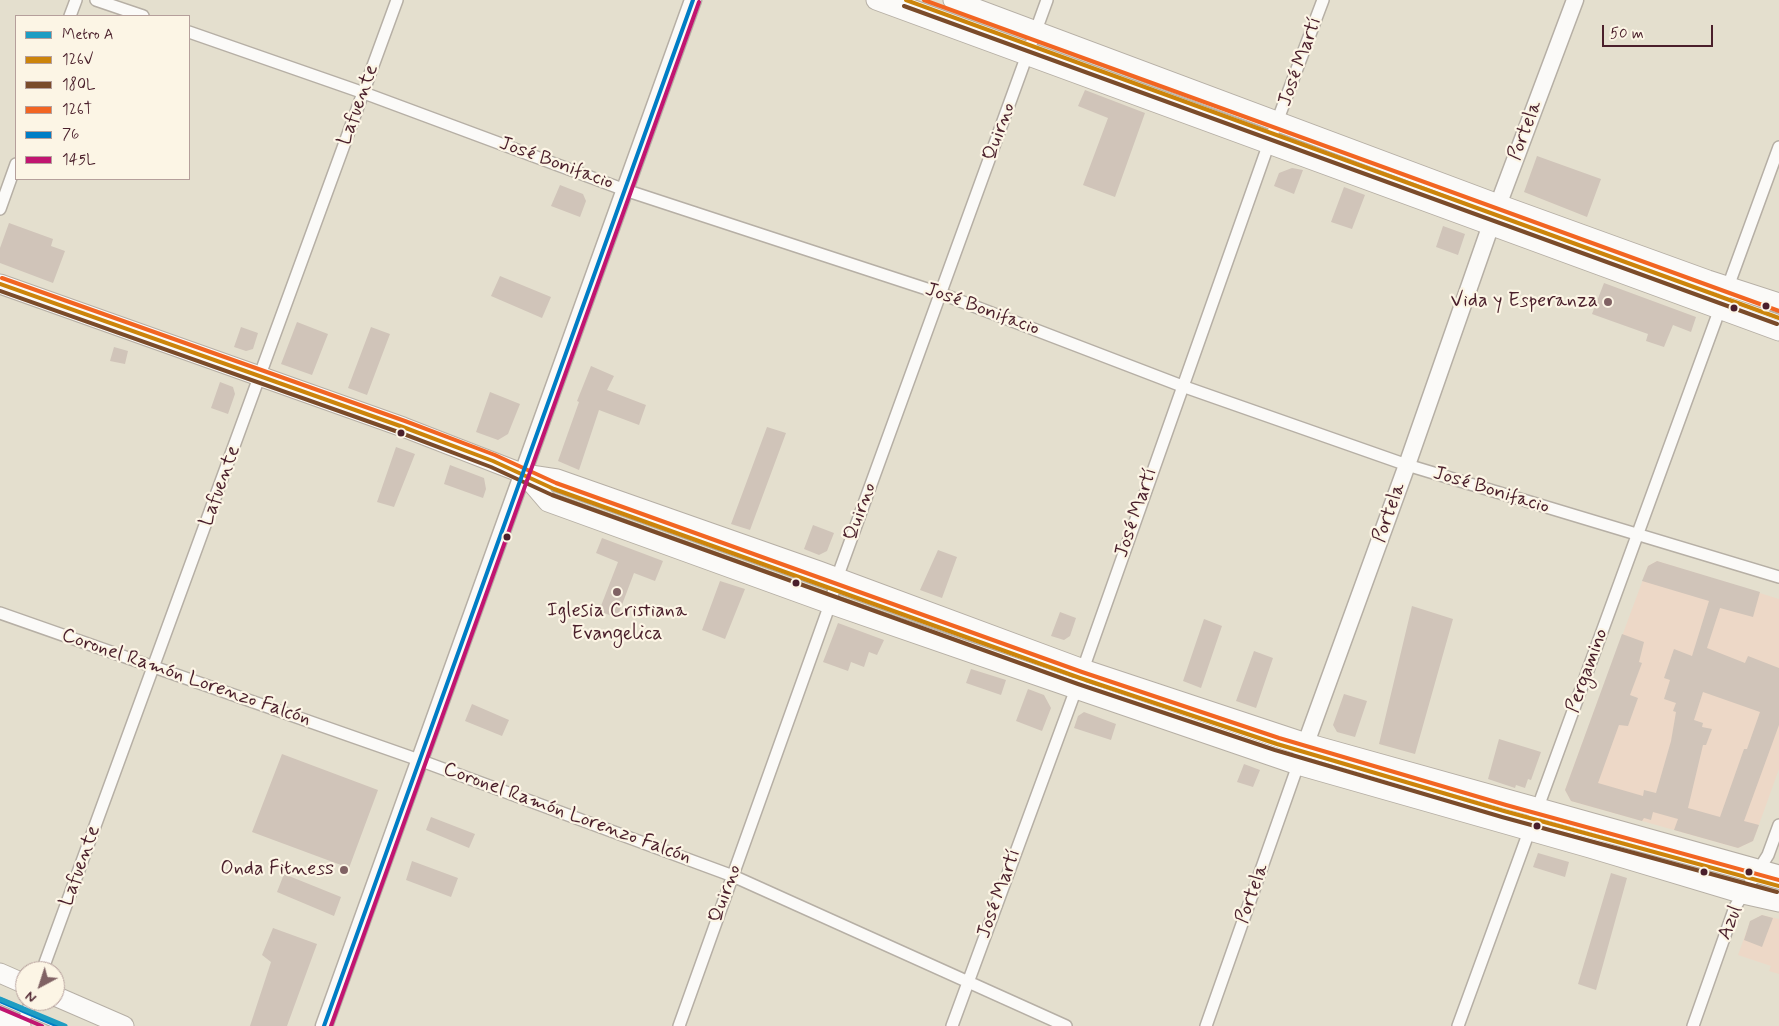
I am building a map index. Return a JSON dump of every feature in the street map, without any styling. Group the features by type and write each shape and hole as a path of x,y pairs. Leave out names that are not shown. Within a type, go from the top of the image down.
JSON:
{"main road":[{"path":"324,1026 693,0"},
{"path":"876,0 1031,44 1725,298 1779,331"},
{"path":"953,0 1031,44"},
{"name":"Portela","path":"1302,753 1407,465 1494,215 1575,0"},
{"path":"1274,133 1470,218 1494,215 1725,298 1779,303"},
{"path":"0,284 403,427 524,474 557,478 834,590 1079,679 1302,753 1751,881 1779,902"},
{"path":"524,474 548,502 834,590 1079,679"},
{"path":"1302,753 1533,820 1590,848 1751,881 1779,875"},
{"path":"0,973 15,980"},
{"path":"65,1000 124,1026"},
{"path":"0,1017 23,1021"}],"street":[{"path":"70,15 76,0"},
{"path":"96,0 140,15"},
{"name":"Lafuente","path":"46,961 261,377 397,0"},
{"name":"Quirno","path":"679,1026 1047,0"},
{"name":"José Martí","path":"952,1026 1079,679 1182,386 1324,0"},
{"name":"José Bonifacio","path":"190,32 364,92 625,190 942,294 1182,386 1407,465 1779,577"},
{"name":"Pergamino","path":"1458,1026 1779,146"},
{"path":"0,209 15,167"},
{"name":"Coronel Ramón Lorenzo Falcón","path":"0,613 419,760 733,876 1066,1026"},
{"name":"Portela","path":"1206,1026 1302,753"},
{"name":"Azul","path":"1694,1026 1735,907 1768,855 1779,825"}],"lane":[{"path":"906,0 1031,44"},
{"path":"1725,298 1779,318"},
{"path":"1751,881 1779,886"},
{"path":"0,1001 23,1021 58,1026"}],"shaded area":[{"path":"1657,561 1779,599 1779,769 1753,841 1738,848 1571,801 1565,790 1648,566"},
{"path":"1762,915 1779,919 1779,974 1769,971 1771,966 1738,955 1750,922"}],"building":[{"path":"1085,90 1145,113 1115,197 1083,185 1108,118 1078,106"},
{"path":"1537,156 1601,179 1587,217 1524,192"},
{"path":"1292,168 1303,170 1294,194 1274,186 1279,173"},
{"path":"560,185 583,194 586,201 580,217 551,206"},
{"path":"1344,187 1365,195 1352,229 1331,222"},
{"path":"9,223 53,239 51,246 65,251 53,283 0,263 0,248"},
{"path":"1443,226 1465,234 1458,255 1436,247"},
{"path":"500,276 551,297 542,318 491,296"},
{"path":"1604,283 1696,317 1691,332 1673,325 1664,347 1646,341 1648,334 1592,314"},
{"path":"297,322 328,334 312,375 281,364"},
{"path":"241,327 258,333 253,349 246,351 234,347"},
{"path":"371,327 390,334 367,395 348,388"},
{"path":"114,347 128,351 125,364 110,361"},
{"path":"591,366 614,376 607,390 646,405 639,425 599,410 579,470 558,461 579,402 577,401"},
{"path":"220,382 233,387 235,394 228,414 211,408"},
{"path":"490,392 520,404 508,434 498,440 476,432"},
{"path":"767,427 786,433 750,530 731,524"},
{"path":"396,447 415,454 394,507 377,502"},
{"path":"450,465 484,478 486,489 483,498 444,484"},
{"path":"813,525 834,533 827,551 819,555 804,549"},
{"path":"602,538 663,561 655,581 634,573 617,618 599,611 618,562 596,553"},
{"path":"938,550 957,557 942,598 920,590"},
{"path":"1657,561 1760,592 1753,617 1720,608 1707,648 1745,663 1748,656 1779,668 1779,725 1744,821 1759,825 1753,841 1738,848 1674,830 1678,819 1653,812 1651,820 1644,818 1642,821 1571,801 1565,790 1622,634 1644,642 1639,662 1642,663 1630,695 1638,698 1628,726 1619,725 1598,783 1643,796 1644,790 1656,793 1671,741 1676,712 1673,711 1676,703 1664,699 1670,680 1664,678 1674,649 1692,656 1709,601 1642,581 1648,566","holes":["1703,692 1760,712 1747,749 1744,749 1720,817 1688,808 1703,745 1706,745 1712,729 1702,727 1703,723 1694,720"]},
{"path":"720,581 745,589 725,639 702,630"},
{"path":"1412,606 1453,619 1415,754 1379,744"},
{"path":"1060,612 1076,618 1070,636 1064,640 1051,636"},
{"path":"1204,619 1222,626 1201,688 1183,681"},
{"path":"838,623 884,640 877,655 869,652 864,667 851,662 848,671 823,662"},
{"path":"1254,651 1273,658 1256,708 1236,701"},
{"path":"971,669 1006,680 1001,695 966,683"},
{"path":"1028,689 1044,695 1051,708 1042,731 1016,721"},
{"path":"1344,694 1367,701 1355,737 1337,732 1333,725"},
{"path":"472,704 509,720 502,736 465,721"},
{"path":"1084,712 1116,724 1111,740 1074,728 1078,716"},
{"path":"1499,739 1541,752 1531,780 1528,779 1525,788 1516,785 1515,788 1488,779"},
{"path":"282,754 378,790 349,868 252,832"},
{"path":"1244,764 1260,770 1253,787 1237,782"},
{"path":"431,817 475,834 469,848 426,830"},
{"path":"1538,853 1569,862 1565,877 1533,867"},
{"path":"412,861 458,878 451,897 406,880"},
{"path":"1611,873 1627,878 1596,990 1578,984"},
{"path":"284,874 341,897 334,916 277,892"},
{"path":"1762,915 1773,918 1762,947 1744,940 1750,921"},
{"path":"273,928 317,944 287,1026 250,1026 271,962 262,955"}],"metro line":[{"name":"A","path":"0,999 65,1026"}],"transit line":[{"name":"76","path":"324,1026 693,0"},
{"name":"126V","path":"906,0 1779,318"},
{"name":"126T","path":"924,0 1779,311"},
{"name":"145L","path":"331,1026 699,2"},
{"name":"180L","path":"904,6 1777,324"},
{"name":"126T","path":"2,278 405,421 495,455 556,483 1082,672 1279,738 1506,805 1779,880"},
{"name":"126V","path":"0,284 403,427 493,461 554,489 1080,678 1277,744 1504,811 1779,886"},
{"name":"180L","path":"0,291 401,433 491,467 552,495 1078,684 1275,750 1502,817 1777,892"},
{"name":"76","path":"0,1001 58,1026"},
{"name":"145L","path":"0,1008 42,1026"}],"place":[{"name":"Vida y Esperanza","path":"1608,302"},
{"name":"Iglesia Cristiana Evangelica","path":"617,592"},
{"name":"Onda Fitness","path":"344,870"}]}
